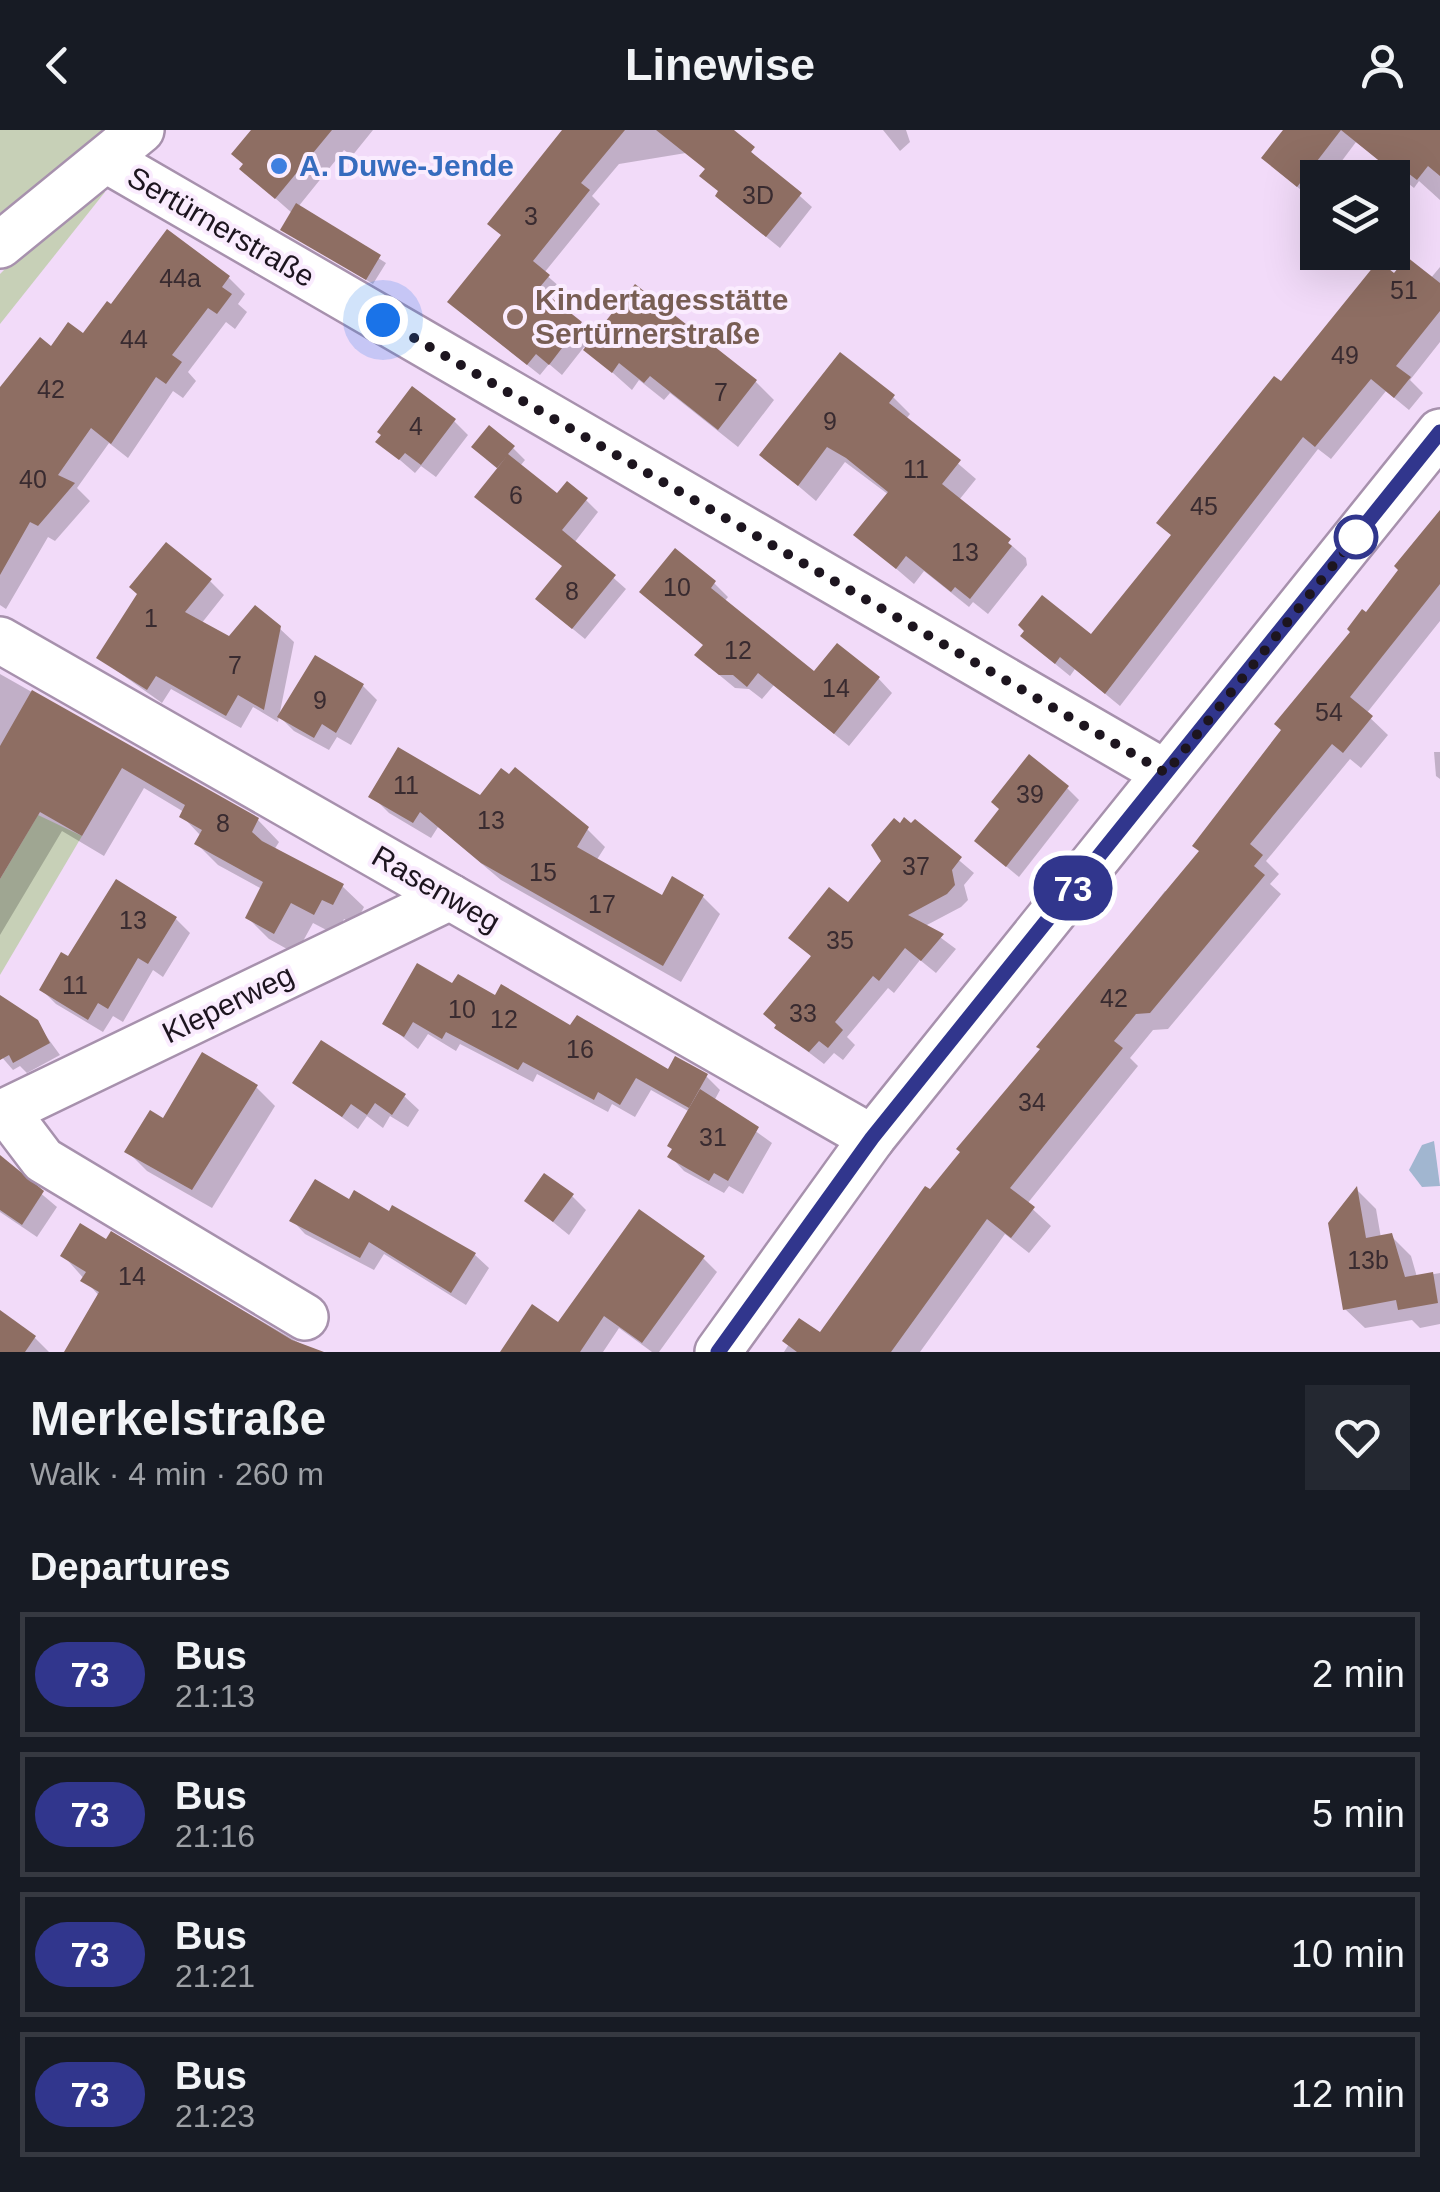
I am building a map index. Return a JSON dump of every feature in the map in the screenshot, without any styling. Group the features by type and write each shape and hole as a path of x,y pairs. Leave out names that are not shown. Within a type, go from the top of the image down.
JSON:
{"street":[{"path":"0,245 59,192 107,160 141,130"},
{"name":"Sertürnerstraße","path":"107,160 1166,773"},
{"path":"718,1352 872,1138 1440,432"},
{"name":"Rasenweg","path":"0,640 872,1138"},
{"name":"Kleperweg","path":"305,1316 43,1160 3,1112 450,898"}],"green space":[{"path":"0,130 108,130 0,213"},
{"path":"101,190 105,192 0,324 0,274 36,238"},
{"path":"38,815 82,836 0,975 0,879"}],"water":[{"path":"1434,1141 1440,1186 1422,1187 1409,1170 1422,1145"}],"building":[{"path":"251,130 332,130 275,199 239,169 243,164 231,154"},
{"path":"562,130 625,130 581,183 590,190 533,261 550,275 539,288 582,322 549,365 536,354 527,365 447,302 501,235 487,224"},
{"path":"656,130 734,130 755,147 751,152 802,193 766,237 715,196 718,191 699,176 705,169"},
{"path":"1283,130 1341,130 1318,160 1300,160 1297,187 1261,158"},
{"path":"1341,130 1440,130 1440,176 1428,166 1417,180 1410,175 1410,160 1378,160"},
{"path":"296,203 381,255 366,280 280,230"},
{"path":"167,229 230,276 222,287 232,294 217,314 208,308 172,355 182,362 166,384 156,377 111,444 91,428 58,475 75,483 38,526 30,522 0,575 0,387 40,337 51,346 68,322 83,333 107,301 111,304"},
{"path":"1410,259 1440,283 1440,311 1396,366 1411,377 1394,398 1371,379 1315,447 1303,437 1105,694 1060,657 1055,664 1020,636 1024,631 1018,625 1042,595 1091,634 1171,535 1156,523 1274,376 1281,381 1371,270 1410,270"},
{"path":"635,284 757,380 718,430 650,376 644,383 619,363 612,373 583,350"},
{"path":"840,352 895,395 889,403 961,460 942,484 1011,539 1008,543 1012,546 970,599 955,587 951,592 906,556 896,569 853,535 888,492 846,458 827,447 798,486 759,455"},
{"path":"412,386 456,419 421,465 405,453 399,460 375,442 381,435 377,432"},
{"path":"489,425 515,446 508,454 557,493 567,481 588,498 562,530 616,575 572,629 535,599 562,566 474,497 507,456 497,468 471,447"},
{"path":"1440,510 1440,584 1350,697 1373,716 1343,753 1332,744 1250,844 1263,855 1254,866 1265,875 1150,1013 1136,1014 1114,1041 1123,1048 1010,1188 1035,1207 1011,1238 987,1219 891,1352 797,1352 782,1341 799,1318 820,1332 925,1186 930,1189 960,1152 956,1149 1040,1049 1036,1047 1199,851 1192,846 1281,730 1274,724 1350,632 1347,629 1362,609 1366,612 1398,570 1394,566"},
{"path":"166,542 212,579 185,612 229,636 255,605 281,626 264,710 238,695 226,716 156,676 147,690 96,658 137,594 129,587"},
{"path":"675,548 716,581 711,588 814,671 837,643 880,677 834,734 758,673 747,687 733,675 719,675 694,655 703,645 639,592"},
{"path":"315,655 364,684 336,733 322,724 314,738 277,717"},
{"path":"32,690 259,818 252,832 262,841 344,884 333,905 322,900 314,915 291,903 274,934 245,918 263,882 194,844 202,830 179,817 185,805 122,768 82,836 40,812 0,879 0,746"},
{"path":"398,747 480,795 501,768 509,774 515,767 589,827 577,847 662,895 672,876 704,895 663,966 481,863 420,812 413,823 368,797"},
{"path":"1029,754 1069,786 1006,867 974,841 999,809 991,802"},
{"path":"904,817 911,823 915,819 962,857 952,870 955,885 947,894 908,915 944,934 921,961 905,948 879,981 873,976 835,1022 843,1030 828,1048 819,1041 809,1052 774,1028 776,1025 763,1014 811,956 788,938 829,887 848,902 881,861 871,845 894,818 900,823"},
{"path":"116,879 177,917 148,964 138,958 108,1009 98,1003 88,1020 39,990 61,952 68,956"},
{"path":"417,963 452,983 458,974 495,995 501,984 570,1025 577,1015 668,1069 675,1056 708,1074 689,1108 636,1078 620,1105 598,1092 594,1100 523,1062 518,1070 446,1032 442,1039 413,1022 404,1037 382,1024"},
{"path":"0,995 38,1020 50,1043 13,1063 9,1055 0,1060"},
{"path":"321,1040 406,1094 392,1115 375,1103 367,1115 351,1104 342,1117 292,1083"},
{"path":"202,1052 258,1085 192,1190 124,1152 150,1110 163,1118"},
{"path":"700,1089 759,1127 728,1181 714,1173 709,1181 667,1157 672,1149 667,1146"},
{"path":"0,1155 44,1191 22,1225 0,1210"},
{"path":"544,1173 574,1194 553,1222 524,1201"},
{"path":"315,1179 349,1199 354,1190 389,1211 392,1205 476,1253 451,1293 369,1242 360,1258 289,1221"},
{"path":"1357,1186 1366,1238 1392,1233 1405,1277 1433,1272 1438,1303 1398,1310 1396,1300 1343,1310 1328,1223"},
{"path":"639,1209 705,1256 642,1343 604,1316 580,1352 500,1352 532,1304 558,1322"},
{"path":"80,1223 106,1239 111,1231 292,1340 324,1352 64,1352 99,1292 80,1281 86,1272 60,1256"},
{"path":"0,1310 36,1336 25,1352 0,1352"}],"bus line":[{"name":"73","path":"718,1352 872,1138 1440,432"}],"place":[{"name":"A. Duwe-Jende","path":"279,166"},
{"name":"Kindertagesstätte Sertürnerstraße","path":"515,317"}],"route":[{"path":"383,320 1166,773 1356,537"}]}
